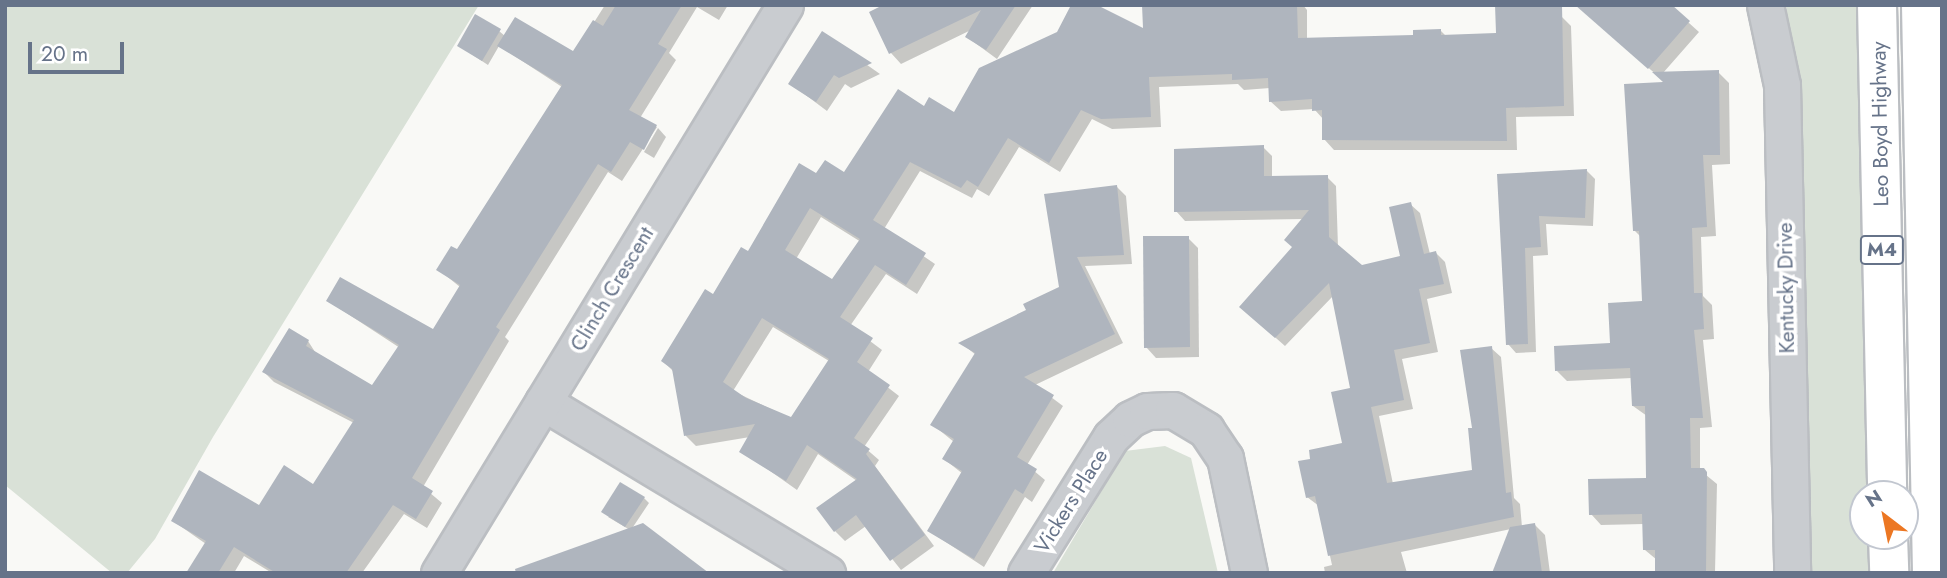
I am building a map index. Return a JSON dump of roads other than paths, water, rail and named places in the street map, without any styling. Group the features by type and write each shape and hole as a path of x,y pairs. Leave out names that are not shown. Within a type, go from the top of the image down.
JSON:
{"highway":[{"name":"Leo Boyd Highway","path":"1877,5 1888,480"},
{"name":"Leo Boyd Highway","path":"1920,5 1932,573"},
{"path":"1888,550 1889,573"}],"street":[{"name":"Clinch Crescent","path":"439,573 785,5"},
{"name":"Kentucky Drive","path":"1765,5 1782,85 1792,573"},
{"path":"543,402 827,573"},
{"name":"Vickers Place","path":"1026,573 1111,437 1130,419 1147,411 1173,410 1206,430 1225,458 1249,573"}]}
